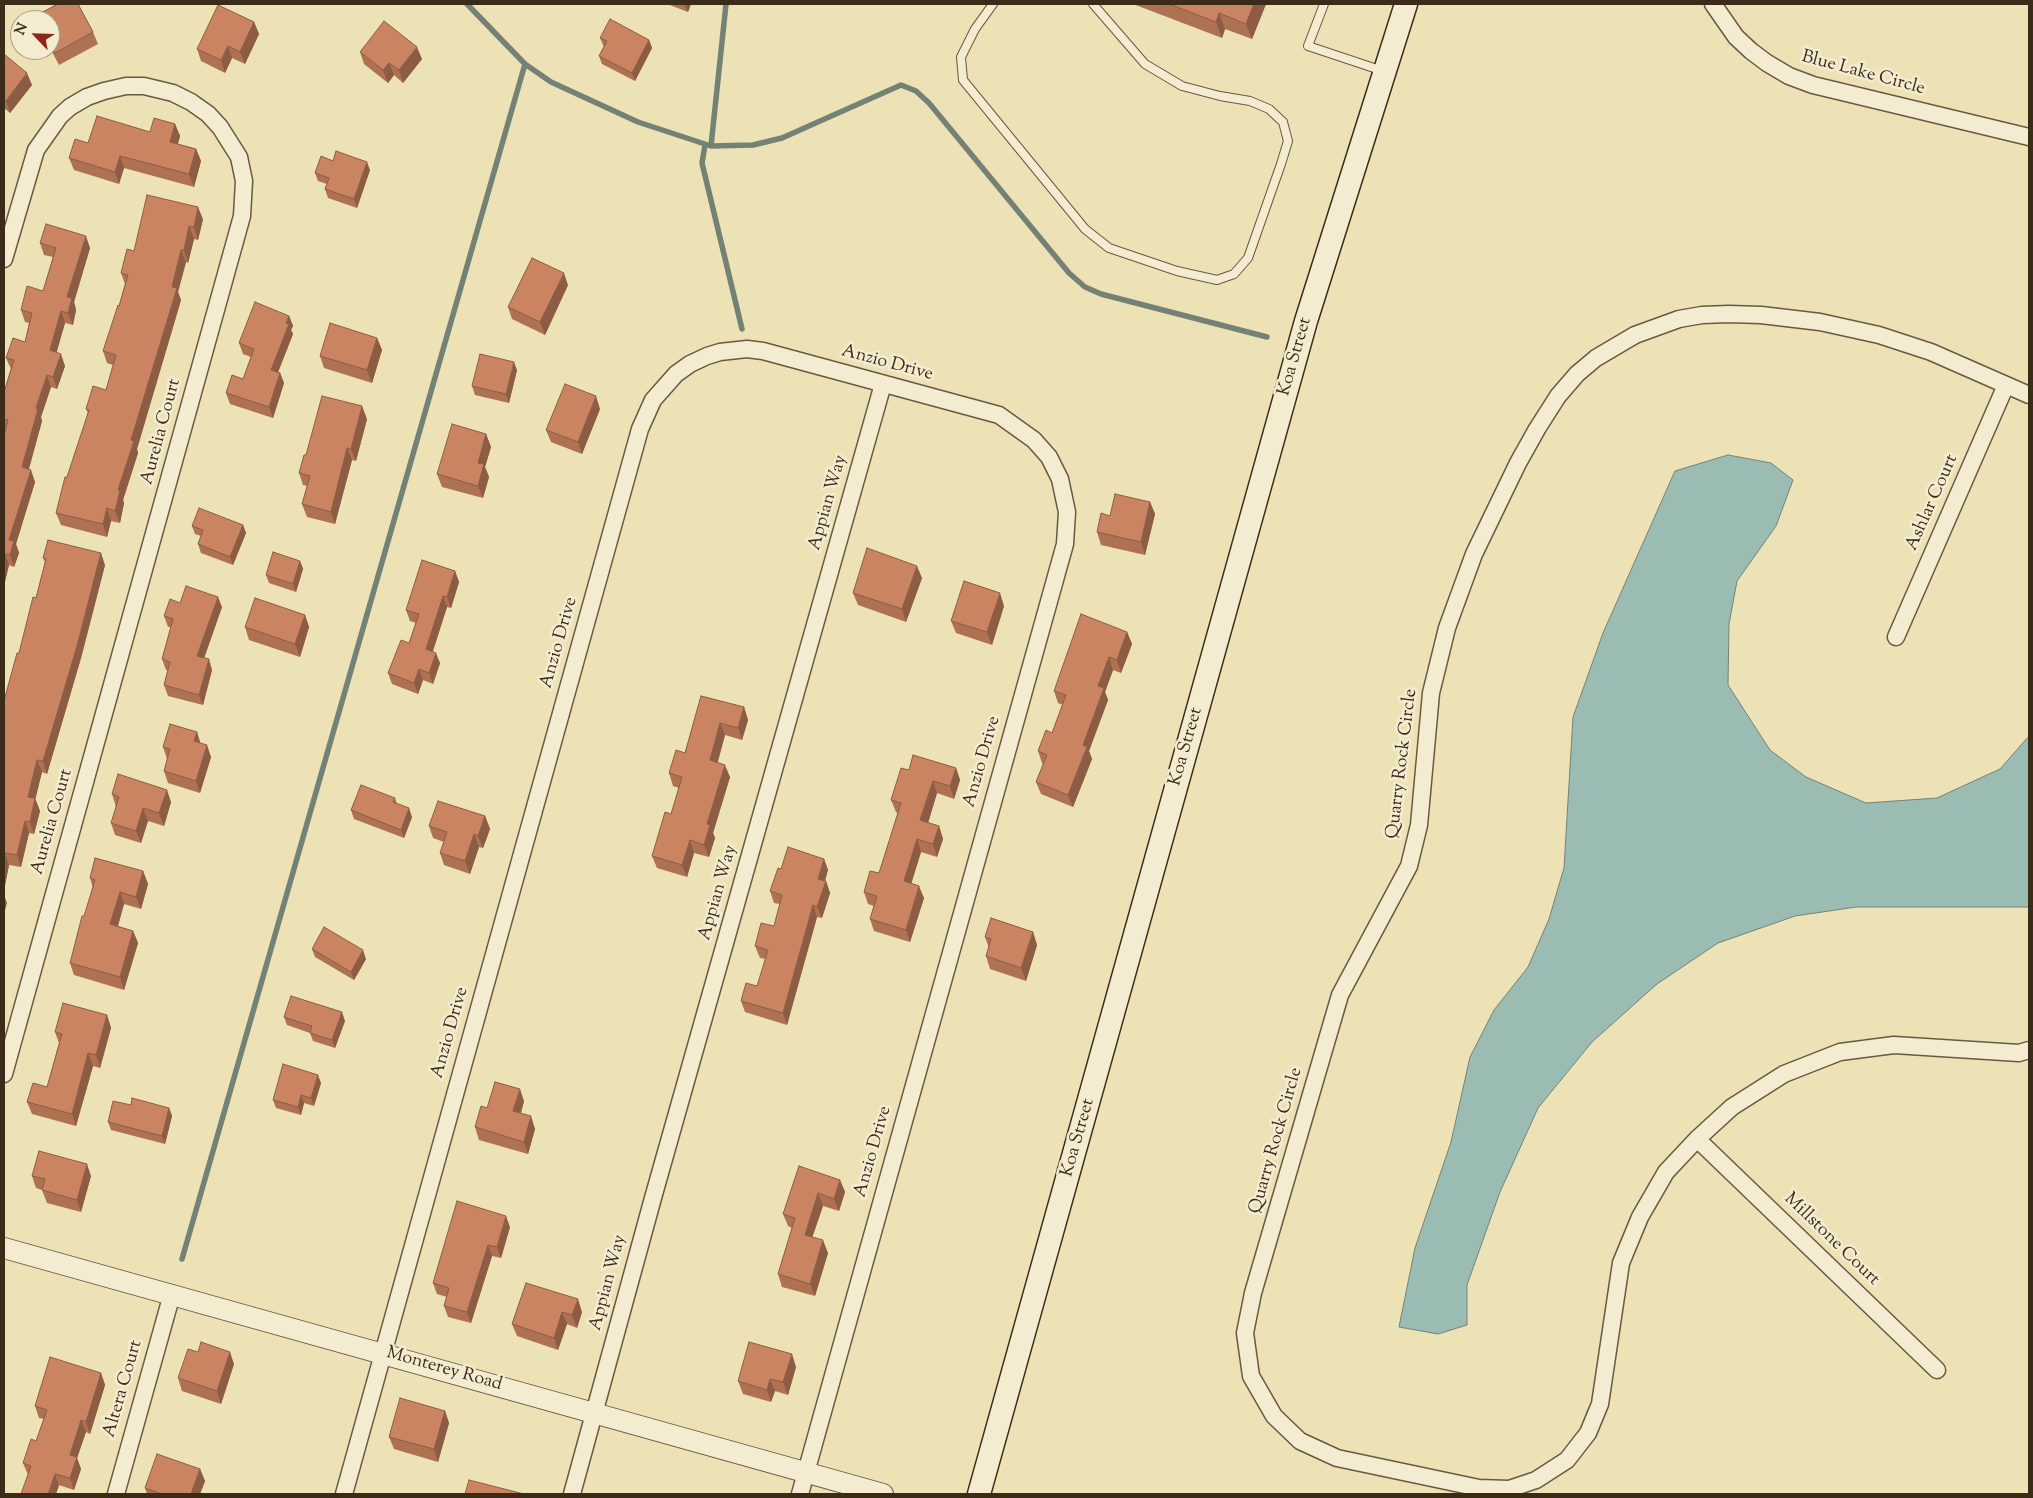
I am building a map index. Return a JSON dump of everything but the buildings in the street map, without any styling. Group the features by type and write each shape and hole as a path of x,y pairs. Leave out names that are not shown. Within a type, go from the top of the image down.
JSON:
{"main road":[{"name":"Koa Street","path":"979,1494 1304,330 1383,71 1406,4"}],"street":[{"name":"Blue Lake Circle","path":"1713,4 1736,37 1750,51 1789,76 1813,85 2029,137"},
{"name":"Aurelia Court","path":"4,259 36,150 60,116 70,107 87,98 104,91 126,86 144,86 173,93 191,102 208,114 220,127 239,157 244,181 242,216 4,1074"},
{"name":"Quarry Rock Circle","path":"2029,395 1931,352 1870,333 1792,318 1729,314 1702,315 1679,319 1635,335 1596,358 1577,374 1558,396 1522,455 1474,554 1447,628 1431,693 1419,826 1409,866 1340,995 1253,1293 1245,1333 1251,1376 1274,1416 1300,1441 1337,1458 1479,1488 1509,1489 1536,1480 1567,1460 1588,1433 1600,1404 1621,1264 1640,1216 1666,1172 1697,1138 1732,1107 1784,1074 1840,1052 1894,1045 2018,1053 2029,1050"},
{"name":"Anzio Drive","path":"382,1353 640,429 653,400 676,374 690,364 707,356 735,350 763,351 986,410 999,415 1024,431 1042,448 1055,468 1064,492 1067,528 1062,553 800,1494"},
{"name":"Appian Way","path":"572,1494 883,384"},
{"name":"Ashlar Court","path":"1896,637 2006,385"},
{"name":"Millstone Court","path":"1697,1138 1937,1370"},
{"name":"Monterey Road","path":"4,1248 883,1494"},
{"name":"Altera Court","path":"116,1494 172,1294"},
{"path":"344,1494 382,1353"}],"lane":[{"path":"993,4 975,29 961,57 963,80 1085,229 1109,248 1177,271 1217,280 1234,274 1248,258 1281,164 1288,140 1283,122 1269,109 1250,101 1220,96 1182,86 1146,64 1093,4"},
{"path":"1324,4 1308,46 1383,71"}],"water":[{"path":"1728,455 1771,463 1793,480 1776,526 1737,581 1729,624 1728,685 1770,750 1806,777 1866,803 1937,798 2000,769 2029,736 2029,907 1856,907 1795,916 1718,943 1657,984 1592,1042 1538,1108 1500,1192 1467,1285 1467,1325 1438,1334 1399,1327 1415,1248 1451,1142 1470,1057 1494,1010 1528,967 1549,919 1564,868 1573,717 1603,633 1675,471"}],"waterway":[{"path":"467,4 525,64 551,82 638,122 711,146 753,145 782,138 901,85 916,91 929,103 1069,273 1085,287 1101,294 1267,337"},
{"path":"711,146 726,4"},
{"path":"182,1259 525,64"},
{"path":"705,145 702,163 742,329"}]}
